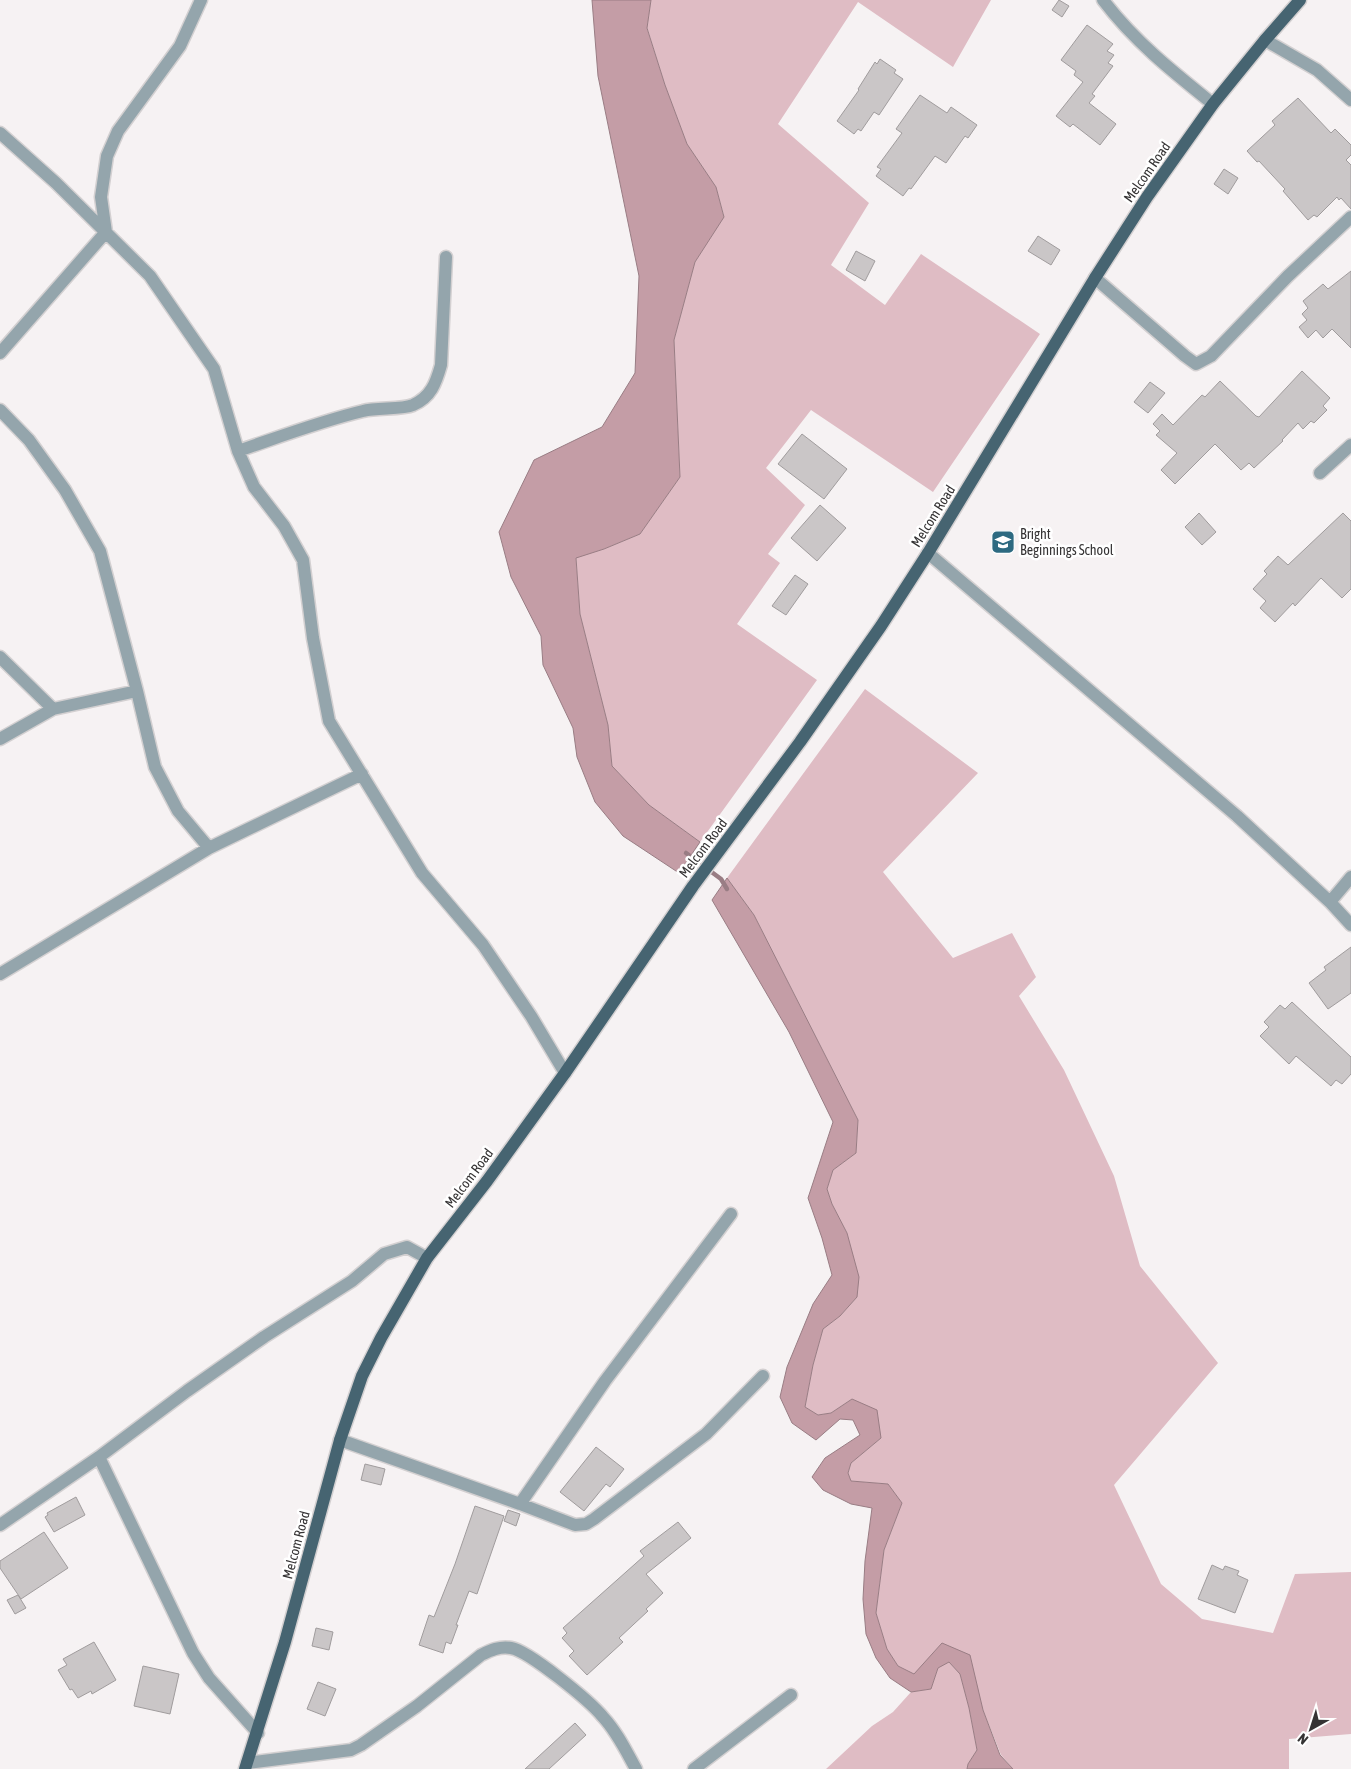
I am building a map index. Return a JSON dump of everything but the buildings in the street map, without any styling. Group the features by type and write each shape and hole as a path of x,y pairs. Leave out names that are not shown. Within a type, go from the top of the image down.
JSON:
{"main road":[{"name":"Melcom Road","path":"246,1766 258,1733 285,1642 340,1440 362,1376 381,1338 427,1258 487,1181 693,886 806,734 881,626 928,553 1095,278 1147,198 1213,104 1300,0"}],"street":[{"path":"0,353 106,232 102,197 106,156 118,131 180,46 201,0"},
{"path":"1104,0 1119,21 1162,64 1213,104"},
{"path":"1265,40 1317,70 1351,100"},
{"path":"0,133 56,183 150,276 214,369 238,451 254,487 284,526 303,560 313,638 329,721 422,873 483,945 531,1016 564,1073"},
{"path":"1095,278 1196,364 1211,356 1288,276 1351,217"},
{"path":"238,451 365,410 412,405 430,393 436,383 441,366 446,257"},
{"path":"0,410 29,440 65,490 100,551 155,767 178,811 209,848"},
{"path":"1320,473 1351,445"},
{"path":"928,553 1237,816 1330,902 1351,925"},
{"path":"0,657 53,709"},
{"path":"0,739 53,709 137,691"},
{"path":"0,974 209,848 362,774"},
{"path":"1330,902 1351,877"},
{"path":"520,1504 610,1373 731,1214"},
{"path":"0,1525 99,1457 264,1338 352,1281 384,1254 407,1247 427,1258"},
{"path":"340,1440 575,1525 586,1524 706,1434 762,1376"},
{"path":"99,1457 193,1653 209,1678 258,1733"},
{"path":"246,1766 351,1750 417,1706 481,1655 491,1650 513,1648 526,1655 589,1702 617,1735 636,1769"},
{"path":"694,1769 792,1694"}],"shaded area":[{"path":"592,0 651,0 647,28 665,85 687,144 716,187 724,217 695,262 674,340 680,477 640,534 576,558 580,614 608,725 612,766 649,805 700,842 679,873 623,836 595,802 577,757 573,728 543,665 541,636 511,577 499,532 534,460 602,427 635,373 639,276 598,76"},
{"path":"651,0 991,0 953,67 858,2 778,124 869,203 831,265 885,305 921,254 1040,334 933,492 811,410 766,468 805,505 768,554 780,563 737,624 817,680 700,842 649,805 612,766 608,725 580,614 576,557 604,549 640,534 680,477 674,340 695,262 724,216 716,187 687,144 665,85 647,27"},
{"path":"865,689 978,773 883,872 953,958 1012,933 1036,977 1019,996 1064,1070 1114,1176 1140,1266 1218,1363 1114,1485 1161,1584 1202,1619 1273,1633 1295,1574 1351,1572 1351,1734 1289,1739 1289,1769 1013,1769 1001,1755 983,1710 942,1643 915,1675 898,1666 887,1649 876,1613 884,1550 902,1503 888,1484 851,1481 848,1473 851,1463 881,1438 852,1399 831,1413 818,1415 805,1407 813,1365 823,1329 840,1316 857,1297 847,1233 832,1204 827,1189 833,1170 856,1153 858,1120 754,915 727,878"},
{"path":"727,878 754,915 858,1120 856,1153 833,1170 827,1189 832,1204 847,1233 859,1277 857,1297 840,1316 823,1329 813,1365 805,1407 818,1415 831,1413 852,1399 877,1410 881,1438 851,1463 848,1473 851,1481 888,1484 902,1503 884,1550 876,1613 887,1649 898,1666 914,1674 942,1643 970,1655 983,1710 1000,1755 1013,1769 967,1769 977,1750 960,1674 949,1662 938,1668 931,1689 911,1692 890,1678 876,1658 866,1634 863,1599 865,1561 872,1508 851,1504 823,1490 812,1477 825,1458 860,1435 853,1420 840,1419 816,1440 792,1423 780,1397 787,1367 813,1304 832,1275 808,1198 833,1122 789,1032 712,900"},
{"path":"948,1661 960,1674 977,1750 967,1769 826,1769 872,1726 893,1712 911,1692 931,1689 938,1668"}],"waterway":[{"path":"686,853 721,879 727,889"}],"place":[{"name":"Bright Beginnings School","path":"1003,542"}]}
